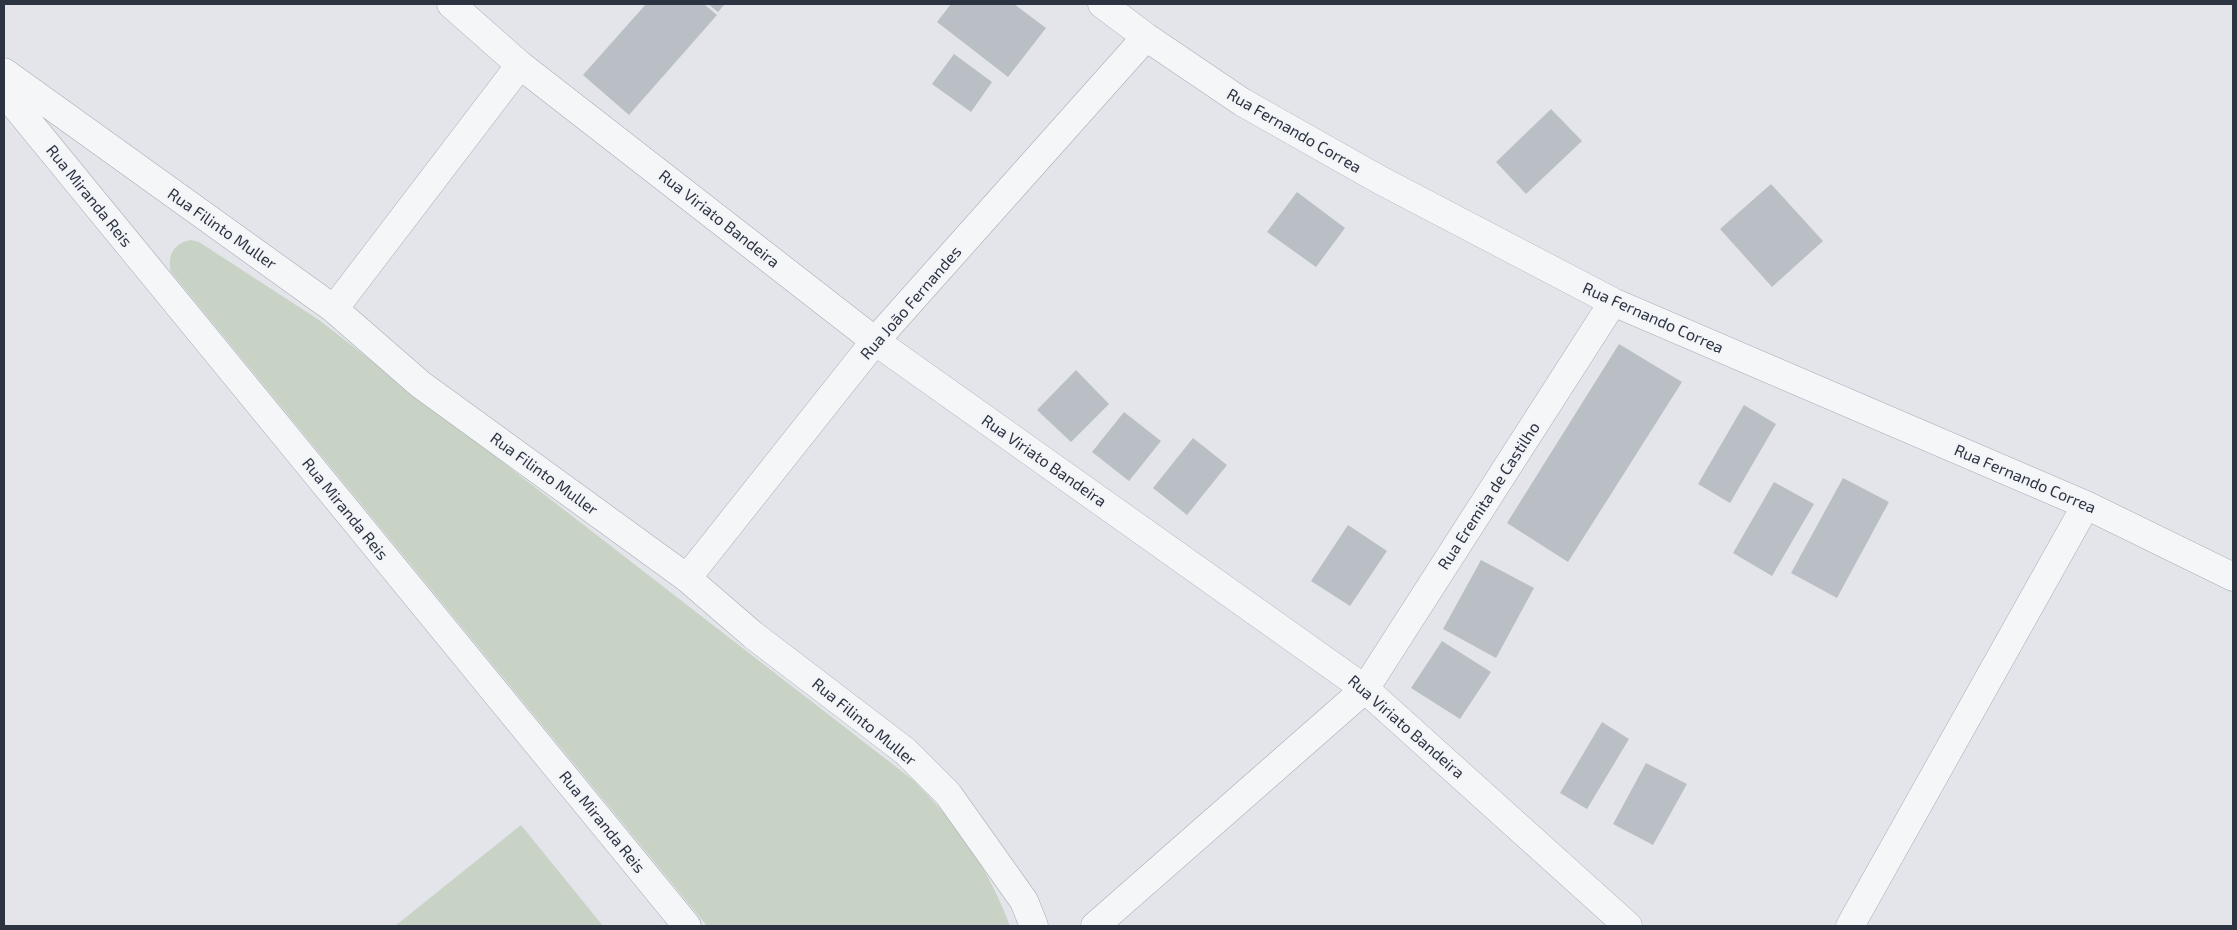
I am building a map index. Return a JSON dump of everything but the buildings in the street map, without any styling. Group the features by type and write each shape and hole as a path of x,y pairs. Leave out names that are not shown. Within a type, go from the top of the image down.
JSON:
{"street":[{"name":"Rua Viriato Bandeira","path":"451,4 520,65 875,342 1366,689 1628,926"},
{"name":"Rua Fernando Correa","path":"1102,4 1146,37 1242,102 1345,161 1613,302 2086,505 2233,577"},
{"name":"Rua João Fernandes","path":"686,578 875,342 1146,37"},
{"path":"334,309 520,65"},
{"name":"Rua Filinto Muller","path":"4,72 334,309 420,384 686,578 753,635 853,710 917,764 948,794 1024,901 1034,926"},
{"name":"Rua Miranda Reis","path":"4,92 687,926"},
{"name":"Rua Eremita de Castilho","path":"1095,926 1366,689 1613,302"},
{"path":"1850,926 2086,505"}],"green space":[{"path":"191,240 199,242 319,320 913,780 944,813 970,847 992,884 1010,926 707,926 171,272 170,260 173,251 180,244"},
{"path":"521,825 603,926 395,926"}]}
